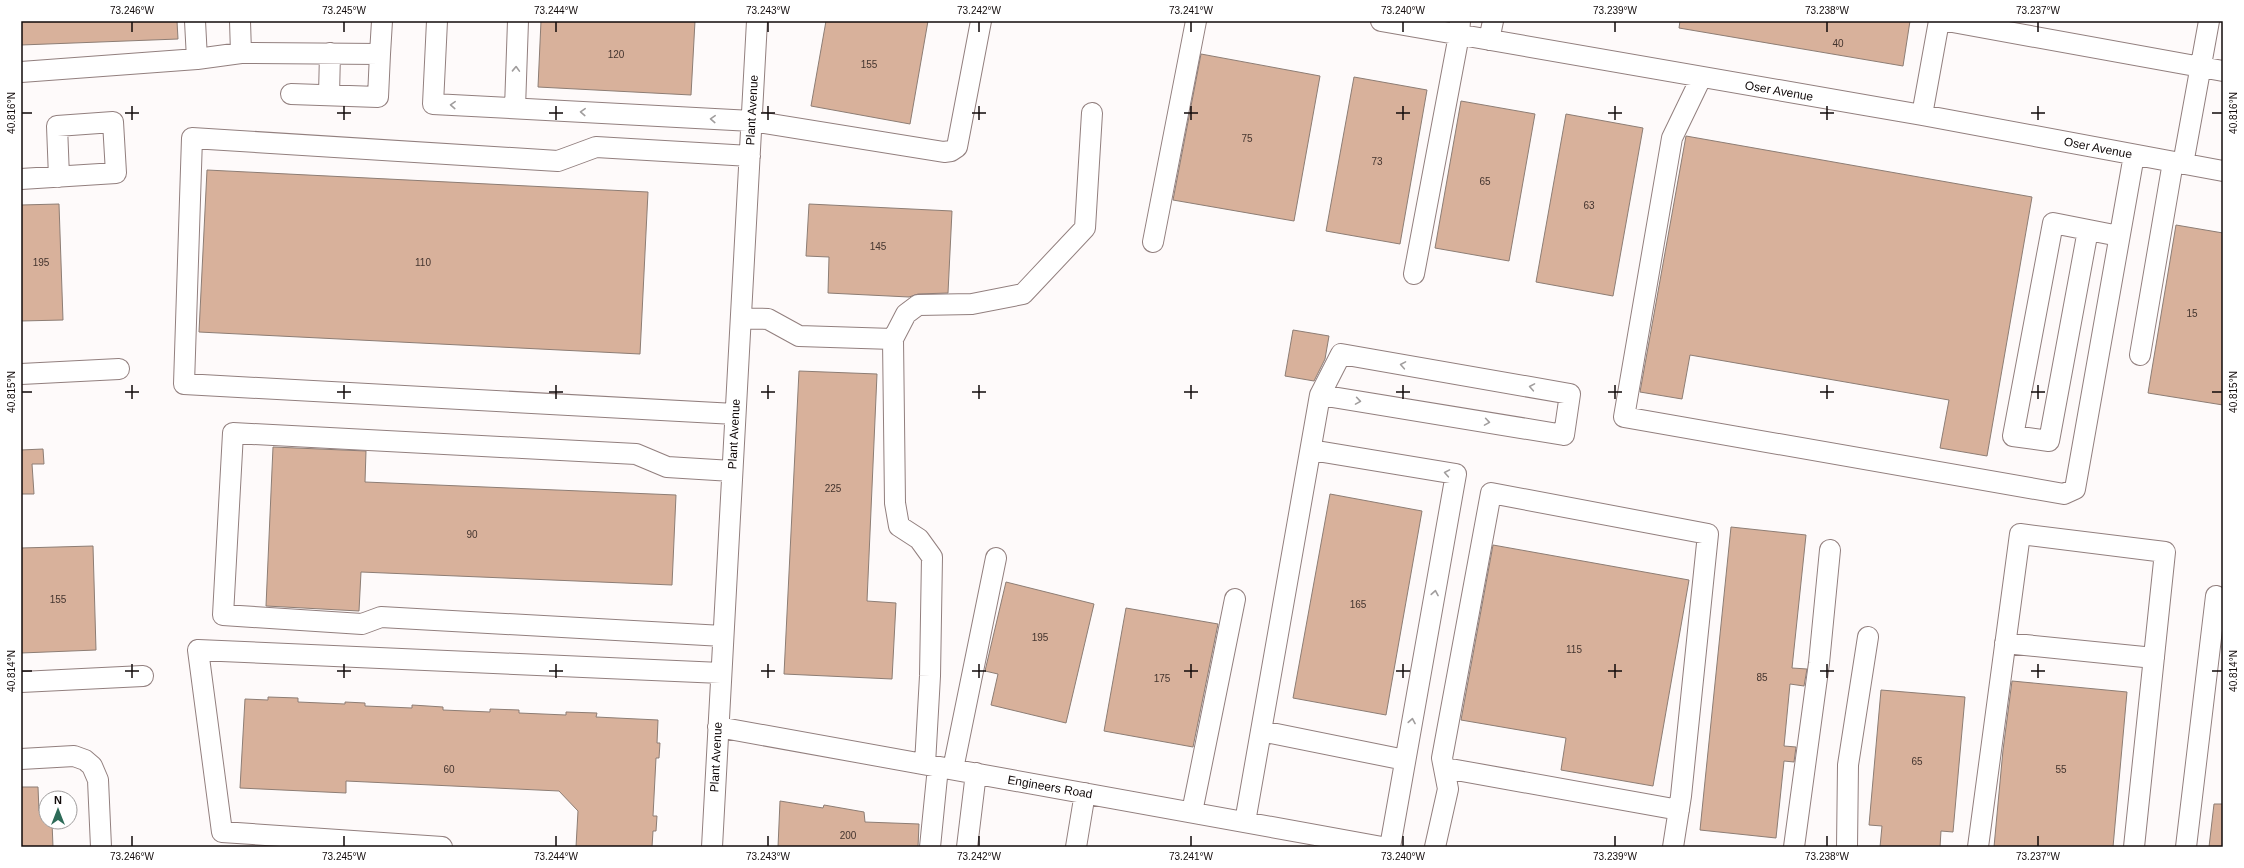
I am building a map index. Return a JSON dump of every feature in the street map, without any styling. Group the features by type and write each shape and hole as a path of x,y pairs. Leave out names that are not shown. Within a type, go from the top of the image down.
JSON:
{"street":[{"path":"195,21 197,59"},
{"path":"240,21 241,53"},
{"path":"291,94 378,97 382,21"},
{"path":"437,21 433,104 752,121 944,152 951,151 957,147 981,21"},
{"path":"515,108 518,21"},
{"name":"Plant Avenue","path":"712,847 757,21"},
{"path":"1152,242 1196,21"},
{"name":"Oser Avenue","path":"1381,21 1491,31 1701,78 1922,116 2223,171"},
{"path":"1922,116 1939,21"},
{"path":"1947,21 2223,71"},
{"path":"2140,355 2178,163 2201,67 2209,21"},
{"path":"1414,274 1459,28"},
{"path":"21,72 197,59 241,53 380,54"},
{"path":"329,95 330,53"},
{"path":"1701,78 1672,138 1624,417 2064,494 2075,489 2134,155"},
{"path":"939,767 930,676 932,557 919,539 899,526 894,503 893,339 906,314 918,305 972,304 1023,294 1085,228 1092,113"},
{"path":"735,414 184,384 192,138 558,162 596,147 750,156"},
{"path":"21,179 59,177"},
{"path":"2088,230 2049,440 2013,436 2053,223 2119,236"},
{"path":"741,318 768,319 799,336 893,339"},
{"path":"1245,822 1320,395 1341,354 1570,394 1564,435 1320,395"},
{"path":"21,374 118,369"},
{"path":"723,636 381,617 362,624 223,615 233,433 636,454 667,467 732,471"},
{"path":"1311,450 1456,474 1390,847"},
{"path":"1435,847 1448,789 1442,758 1491,493 1708,534 1679,810 1673,847"},
{"path":"1978,847 2020,534 2165,552 2134,847"},
{"path":"1794,847 1819,663 1830,550"},
{"path":"930,847 939,767 996,558"},
{"path":"2186,847 2216,596"},
{"path":"1192,812 1235,599"},
{"path":"1847,847 1848,765 1868,636"},
{"path":"2005,643 2154,658"},
{"path":"442,847 222,832 198,650 721,673"},
{"path":"21,682 143,676"},
{"name":"Engineers Road","path":"718,727 1374,846"},
{"path":"1261,731 1405,760"},
{"path":"21,759 74,756 85,760 92,766 98,780 101,847"},
{"path":"1445,768 1679,810"},
{"path":"967,847 976,773"},
{"path":"1076,847 1085,793"}],"building":[{"path":"21,21 177,21 178,39 21,45"},
{"path":"541,21 695,21 691,95 538,87"},
{"path":"826,21 928,21 910,124 811,106"},
{"path":"1680,21 1910,21 1903,66 1679,28"},
{"path":"1201,54 1320,76 1294,221 1173,200"},
{"path":"1354,77 1427,90 1400,244 1326,231"},
{"path":"1461,101 1535,114 1509,261 1435,248"},
{"path":"1566,114 1643,128 1613,296 1536,282"},
{"path":"1686,136 2032,197 1987,456 1940,448 1949,400 1690,355 1682,399 1640,392"},
{"path":"207,170 648,192 640,354 199,332"},
{"path":"59,204 63,320 21,321 21,205"},
{"path":"809,204 952,211 948,293 918,294 909,297 828,293 829,257 806,256"},
{"path":"2176,225 2223,233 2223,405 2148,393"},
{"path":"1293,330 1329,336 1325,359 1314,381 1285,376"},
{"path":"799,371 877,374 867,601 896,603 892,679 784,674"},
{"path":"273,447 366,451 365,482 676,495 672,585 361,572 359,611 266,606"},
{"path":"43,449 44,464 32,464 34,494 21,494 21,450"},
{"path":"1330,494 1422,511 1386,715 1293,698"},
{"path":"1731,527 1806,535 1792,668 1807,669 1804,686 1790,684 1784,746 1796,747 1794,762 1784,761 1776,838 1700,830"},
{"path":"1493,545 1689,580 1653,786 1561,770 1566,738 1461,720"},
{"path":"93,546 96,650 21,653 21,548"},
{"path":"1006,582 1094,604 1066,723 991,705 998,674 985,671"},
{"path":"1126,608 1218,624 1193,747 1104,731"},
{"path":"2012,681 2127,692 2113,847 1994,847 2003,750"},
{"path":"1881,690 1965,697 1953,832 1941,831 1940,847 1880,847 1882,826 1869,825"},
{"path":"268,697 298,698 298,702 345,704 345,702 365,703 365,706 412,708 412,705 443,707 443,710 490,712 490,709 519,710 519,713 566,715 566,712 597,713 596,717 658,720 657,743 660,743 659,758 656,758 653,816 657,816 656,831 653,831 652,847 576,847 578,811 559,791 346,781 346,793 240,788 245,699 268,700"},
{"path":"21,787 38,787 38,830 52,830 53,847 21,847"},
{"path":"780,801 823,808 824,805 864,812 865,822 919,824 918,847 778,847"},
{"path":"2214,804 2223,804 2223,847 2209,847"}]}
